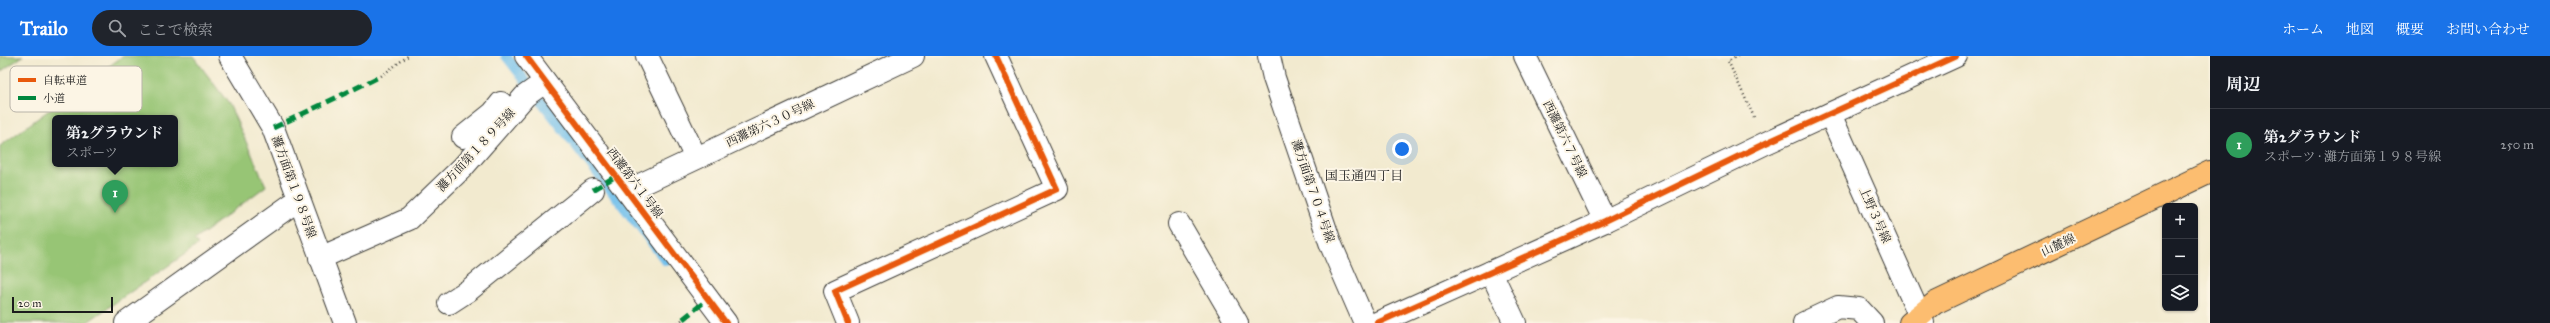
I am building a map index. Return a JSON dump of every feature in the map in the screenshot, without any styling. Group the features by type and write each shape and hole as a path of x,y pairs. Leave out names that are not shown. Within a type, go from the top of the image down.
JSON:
{"main road":[{"name":"山麓線","path":"1917,321 1935,303 2210,172"}],"street":[{"name":"灘方面第１９８号線","path":"230,56 273,128 298,200 345,323"},
{"path":"647,56 696,158"},
{"path":"848,323 835,291 1057,189 996,56"},
{"name":"灘方面第７０４号線","path":"1269,56 1274,78 1331,245 1365,323"},
{"name":"西灘第六７号線","path":"1525,56 1606,221"},
{"path":"1377,323 1606,221 1766,142 1956,56"},
{"name":"西灘第六３０号線","path":"627,191 900,59"},
{"path":"463,137 520,91 538,73"},
{"name":"西灘第六１号線","path":"538,73 726,323"},
{"name":"灘方面第１８９号線","path":"320,258 409,219 462,167 520,91"},
{"name":"上野３号線","path":"1830,114 1917,321"},
{"path":"449,303 469,290 593,190"},
{"path":"126,323 298,200"},
{"path":"1179,224 1237,323"},
{"path":"1491,272 1515,323"},
{"path":"1804,323 1838,307 1859,309 1872,323"}],"path":[{"path":"381,76 408,56"},
{"path":"1738,56 1728,61 1766,142"},
{"path":"678,323 683,319"}],"green space":[{"path":"0,56 23,56 0,72"},
{"path":"123,56 193,56 229,104 266,186 194,240 198,245 86,323 0,323 0,146 46,112 142,112 142,66 109,66"}],"waterway":[{"path":"506,56 666,261"}],"marked path":[{"path":"273,128 381,76"},
{"path":"593,190 616,176"},
{"path":"683,319 708,299"}],"cycle path":[{"path":"526,56 726,323"},
{"path":"848,323 835,291 1057,189 996,56"},
{"path":"1377,323 1605,221 1766,143 1956,56"}],"place":[{"name":"第2グラウンド","path":"115,213"}],"district":[{"name":"国玉通四丁目","path":"1364,176"}]}
